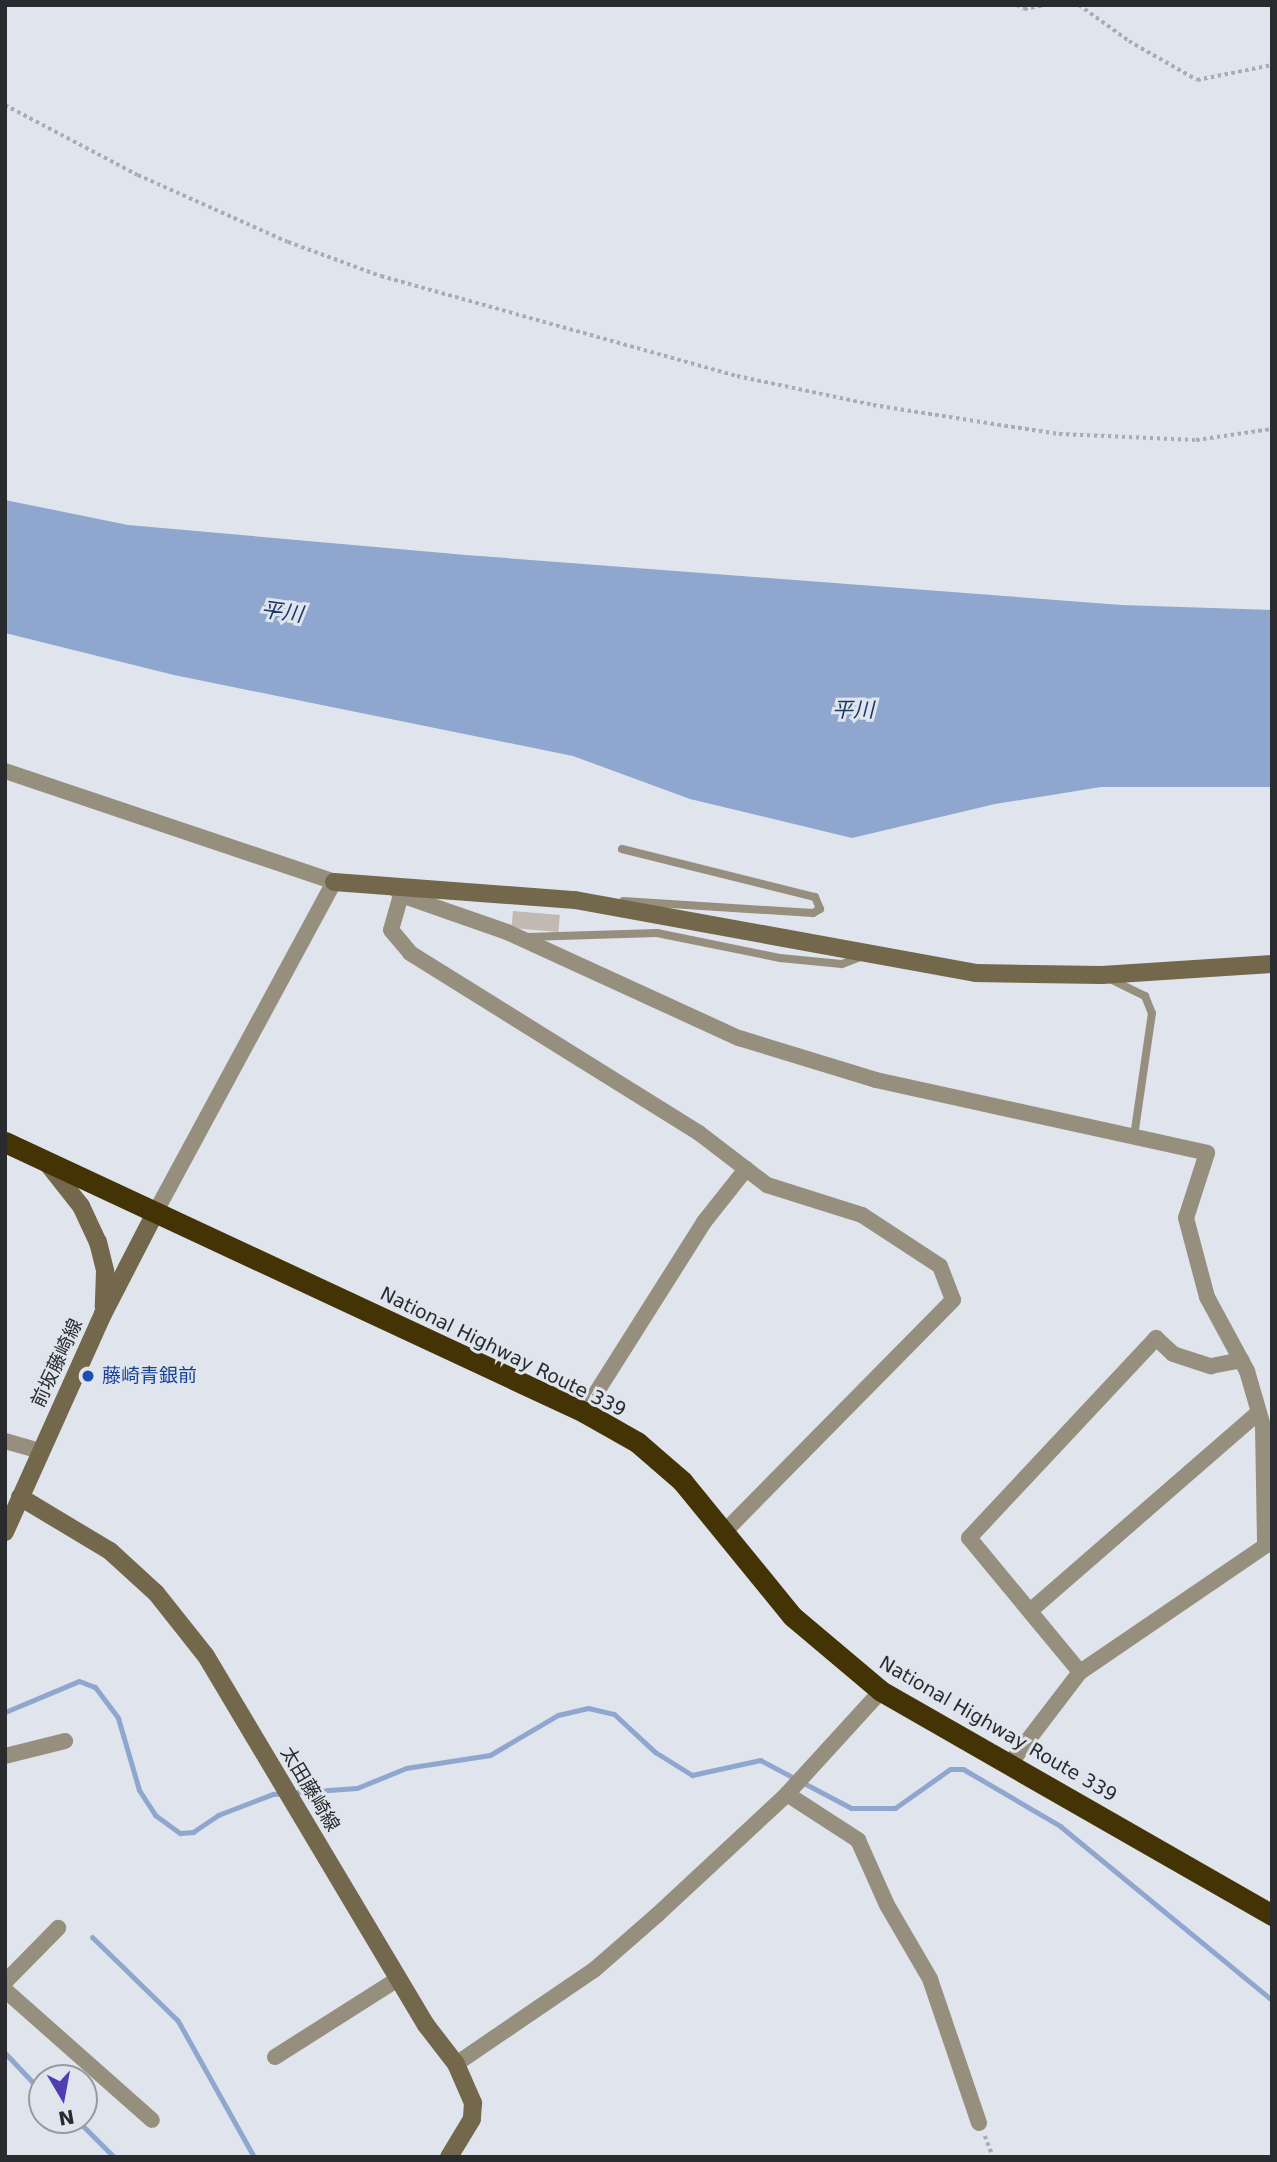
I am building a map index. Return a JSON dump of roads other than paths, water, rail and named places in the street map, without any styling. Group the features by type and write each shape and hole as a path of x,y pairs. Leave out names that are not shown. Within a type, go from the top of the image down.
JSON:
{"highway":[{"name":"National Highway Route 339","path":"5,1142 154,1215 584,1412 663,1463 792,1616 881,1691 1272,1915"}],"main road":[{"path":"334,882 398,892 575,900 862,955 975,973 1102,975 1272,964"},
{"path":"47,1163 76,1198 98,1242 105,1271 103,1314"},
{"name":"前坂藤崎線","path":"5,1532 103,1314 154,1215"},
{"name":"太田藤崎線","path":"20,1497 110,1551 156,1592 206,1656 398,1979 456,2064 473,2104 472,2119 449,2157"}],"street":[{"path":"5,771 334,882 154,1215"},
{"path":"723,1533 953,1300 940,1266 862,1215 767,1185 699,1133 410,953 391,930 398,892 518,937 739,1038 876,1080 1207,1153 1186,1218 1207,1297 1241,1360 1259,1412 1265,1546 1080,1672 1009,1765"},
{"path":"584,1412 704,1222 746,1168"},
{"path":"1080,1672 969,1538 1156,1338 1173,1354 1211,1366 1241,1360"},
{"path":"1030,1611 1259,1412"},
{"path":"5,1441 40,1451"},
{"path":"456,2064 594,1970 787,1794 881,1691"},
{"path":"5,1756 65,1741"},
{"path":"787,1794 858,1840 887,1905 930,1979 979,2123"},
{"path":"5,1982 58,1927"},
{"path":"275,2057 398,1979"},
{"path":"5,1990 152,2120"}],"lane":[{"path":"575,900 813,914 820,909 815,897 622,849"},
{"path":"518,937 657,933 780,958 842,964 862,955"},
{"path":"1102,975 1145,996 1152,1013 1134,1137"}],"water":[{"name":"平川","path":"5,500 128,525 466,555 1122,605 1272,610 1272,787 1101,787 995,804 852,838 690,799 573,756 174,675 5,633"}],"waterway":[{"path":"5,1712 79,1681 95,1687 118,1718 139,1790 155,1815 180,1833 193,1832 218,1815 273,1794 357,1788 406,1768 490,1755 558,1715 588,1708 614,1714 655,1752 692,1775 760,1760 851,1808 895,1808 950,1769 963,1769 1060,1826 1272,2000"},
{"path":"92,1937 178,2021 254,2157"},
{"path":"5,2053 28,2077"},
{"path":"91,2134 114,2157"}],"place":[{"name":"藤崎青銀前","path":"88,1376"}]}
